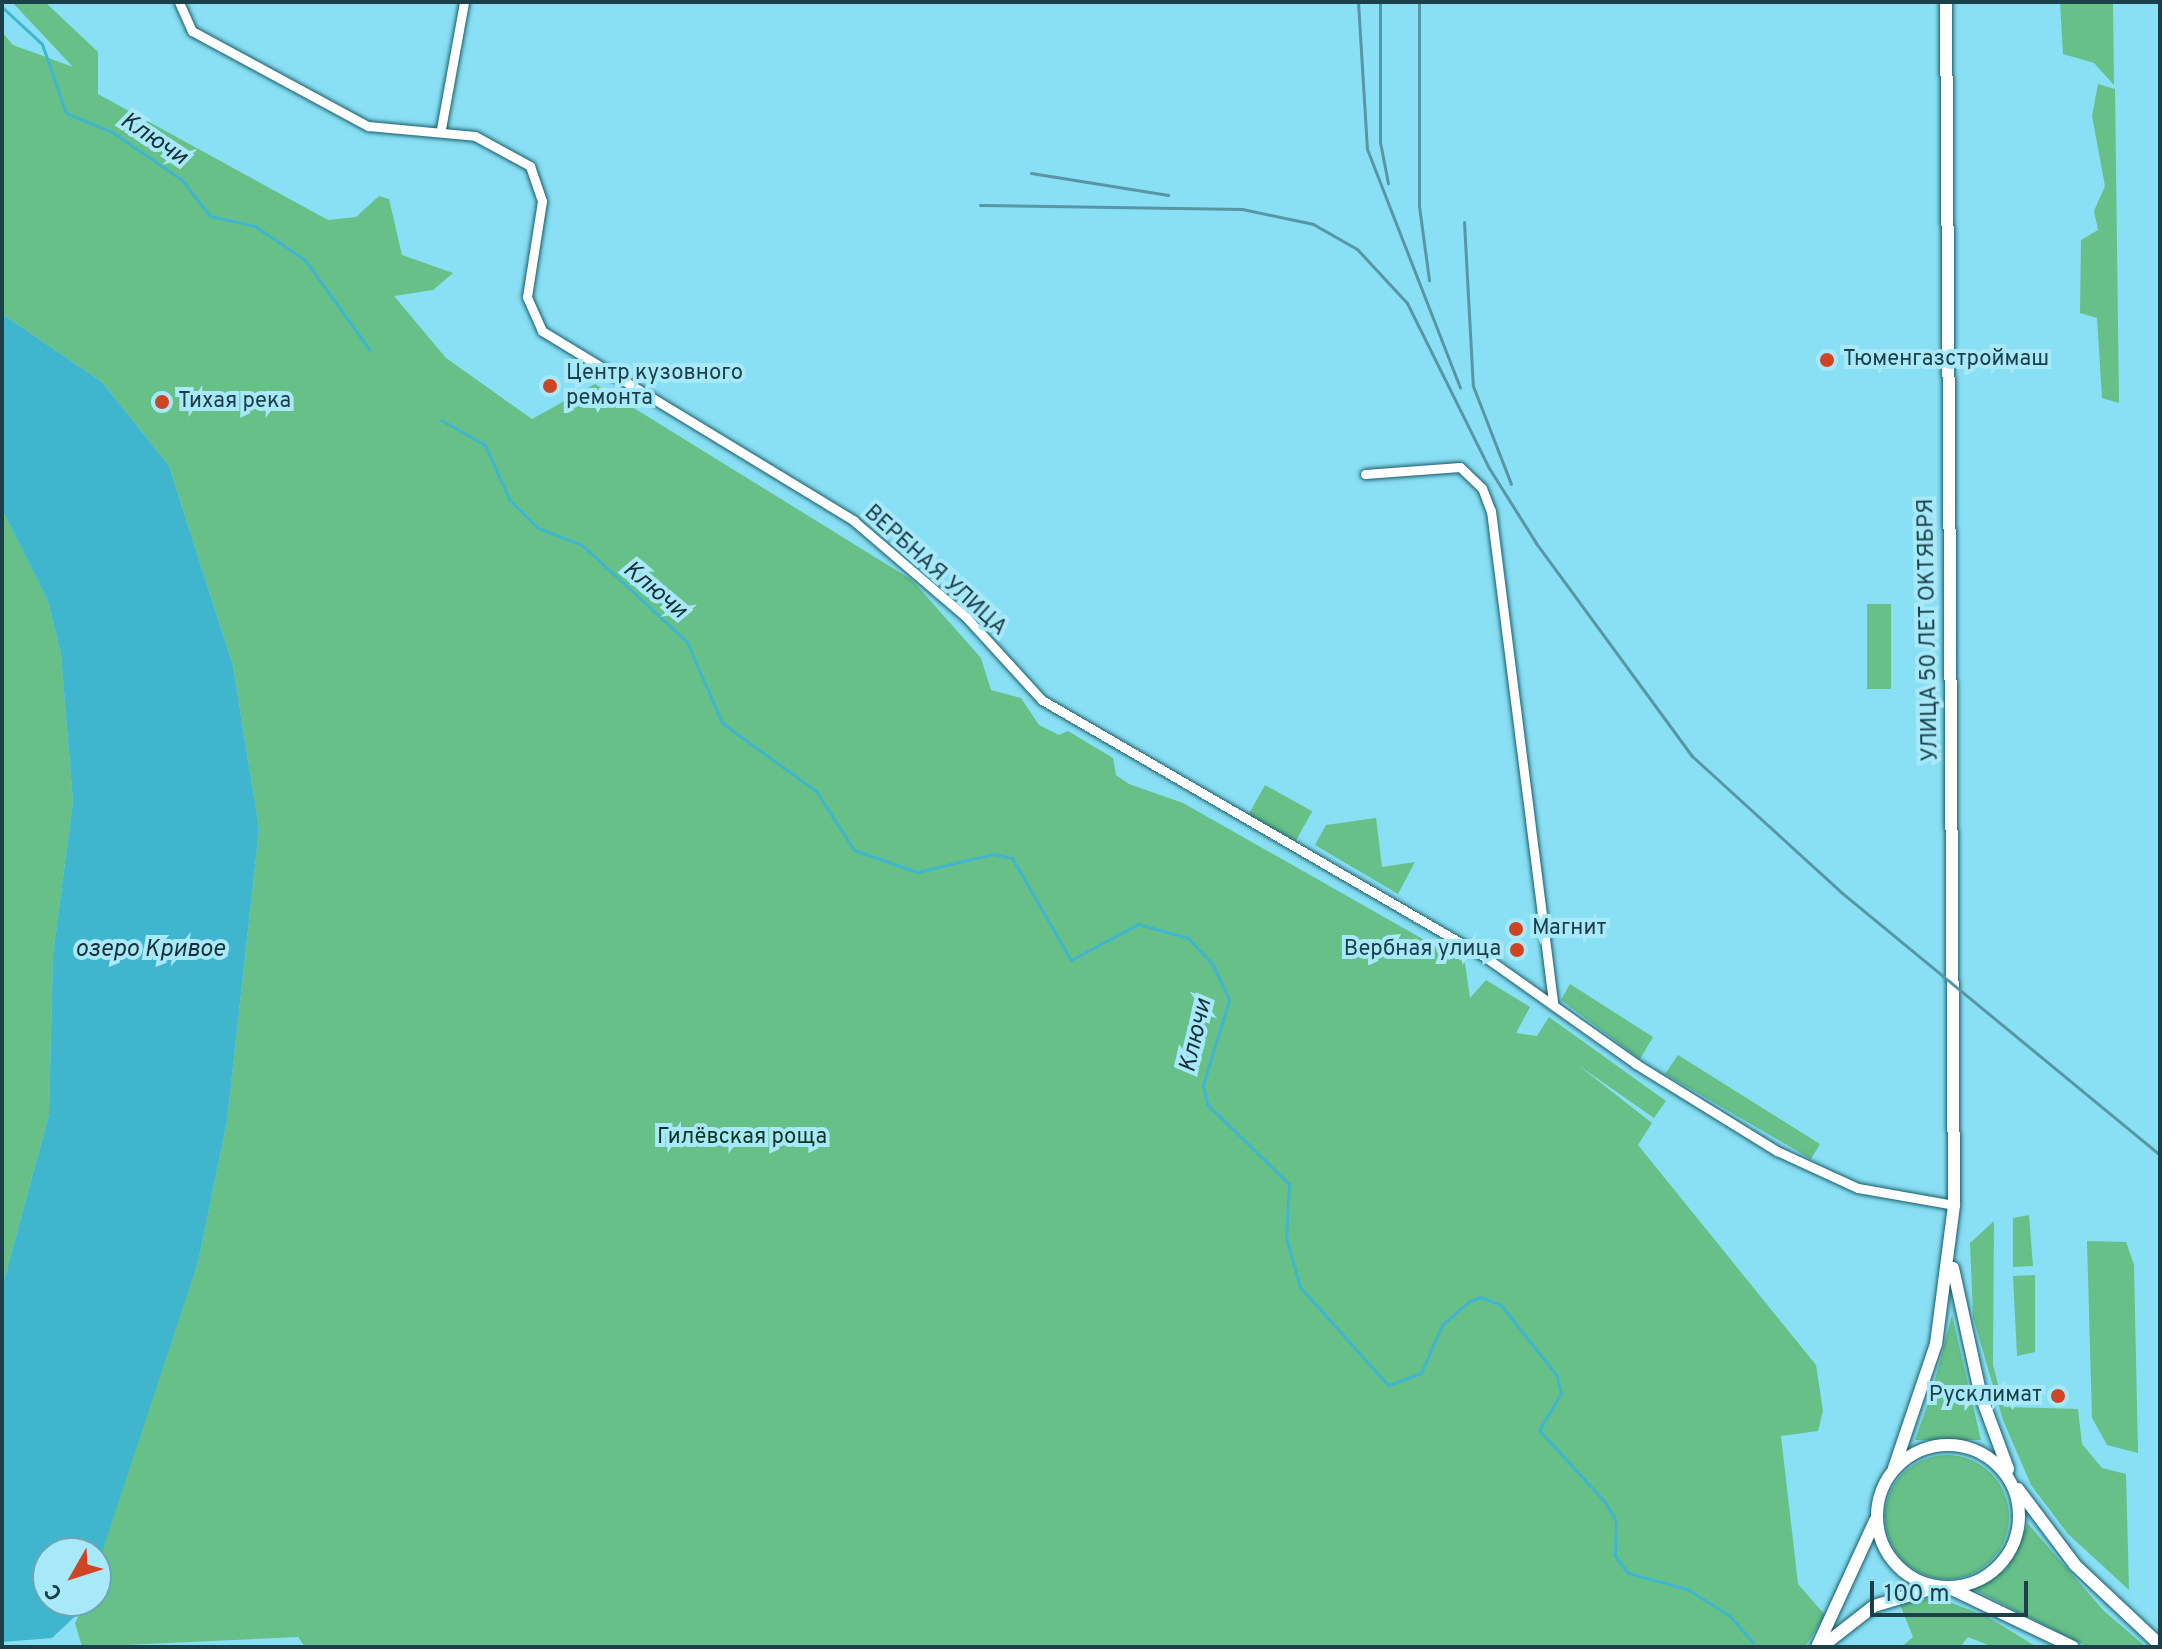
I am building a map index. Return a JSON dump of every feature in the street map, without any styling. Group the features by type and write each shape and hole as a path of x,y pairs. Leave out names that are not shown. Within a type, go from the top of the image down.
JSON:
{"main road":[{"name":"УЛИЦА 50 ЛЕТ ОКТЯБРЯ","path":"1946,2 1954,1205 1951,1257"},
{"path":"1819,1647 1877,1514 1936,1344 1951,1257"},
{"path":"1951,1257 1981,1396 2014,1481 2075,1565 2160,1645"},
{"path":"1894,1468 1918,1452 1962,1447 2014,1481"},
{"path":"1819,1647 1874,1606 1986,1573 2009,1550 2014,1481"},
{"path":"1877,1514 1889,1557 1943,1587 2073,1647"}],"street":[{"name":"ВЕРБНАЯ УЛИЦА","path":"179,2 192,31 368,126 441,129 496,146 537,179 542,201 527,297 542,331 854,521 967,618 1042,700 1485,957 1777,1151 1858,1188 1954,1205"},
{"path":"441,129 464,2"},
{"path":"1365,474 1460,467 1482,488 1491,511 1553,1005"}],"green space":[{"name":"Гилёвская роща","path":"12,2 45,2 98,52 98,94 328,220 356,217 379,196 389,199 402,255 453,273 433,290 394,296 446,358 532,419 595,384 912,580 981,658 991,690 1021,698 1039,725 1059,735 1068,731 1113,758 1116,775 1129,784 1183,803 1465,963 1470,998 1486,980 1530,1007 1516,1033 1537,1036 1549,1017 1666,1101 1654,1118 1578,1065 1652,1123 1638,1145 1816,1365 1823,1411 1818,1431 1781,1436 1798,1584 1825,1615 1805,1647 305,1647 298,1637 82,1647 75,1623 78,1617 112,1617 112,1537 106,1537 122,1480 198,1262 227,1121 259,829 233,666 169,466 102,382 2,314 2,32 13,45 73,67"},
{"path":"2060,2 2113,2 2114,85 2094,63 2063,54"},
{"path":"2098,84 2115,89 2119,403 2102,398 2097,318 2080,313 2081,240 2098,230 2094,211 2105,186 2092,116"},
{"path":"2,509 48,601 61,654 73,802 53,955 49,1115 2,1288"},
{"path":"1867,604 1891,604 1891,689 1867,689"},
{"path":"1265,785 1312,811 1296,841 1249,815"},
{"path":"1376,818 1382,867 1415,862 1398,894 1315,845 1326,825"},
{"path":"1570,984 1653,1037 1640,1059 1561,1000"},
{"path":"1678,1055 1820,1144 1811,1159 1665,1074"},
{"path":"2029,1215 2033,1266 2013,1267 2013,1218"},
{"path":"1994,1221 1993,1365 2004,1407 2078,1409 2082,1444 2102,1468 2126,1474 2129,1590 2068,1534 2031,1485 2003,1420 1973,1317 1970,1243"},
{"path":"2087,1241 2126,1242 2134,1265 2138,1453 2107,1445 2092,1418"},
{"path":"2035,1275 2035,1352 2017,1356 2013,1276"},
{"path":"1952,1315 1981,1440 1915,1440 1931,1395"},
{"path":"1947,1455 1971,1460 1991,1473 2004,1493 2009,1517 2004,1541 1991,1561 1971,1574 1947,1579 1923,1574 1903,1561 1890,1541 1885,1517 1890,1493 1903,1473 1923,1460"},
{"path":"2028,1524 2104,1611 2146,1647 2088,1647 1973,1589 2006,1569"},
{"path":"1939,1598 1988,1617 2037,1647 1993,1647 1968,1637 1960,1647 1901,1647 1913,1637 1899,1602"}],"water":[{"name":"озеро Кривое","path":"2,314 102,382 169,466 233,666 259,829 227,1121 198,1262 107,1537 32,1537 32,1617 74,1617 52,1638 2,1642 2,1288 49,1115 53,955 73,802 61,654 48,601 2,509"}],"waterway":[{"name":"Ключи","path":"2,7 42,44 66,113 112,132 182,180 210,216 255,226 305,260 370,350"},
{"name":"Ключи","path":"441,420 485,445 509,499 538,528 582,545 687,642 722,723 816,791 854,850 917,872 993,854 1012,858 1071,960 1138,924 1188,938 1213,965 1229,1000 1203,1085 1207,1104 1289,1184 1286,1237 1300,1287 1388,1385 1421,1373 1442,1325 1468,1302 1480,1297 1501,1305 1557,1376 1561,1393 1539,1430 1605,1502 1616,1521 1615,1556 1628,1573 1687,1589 1730,1616 1753,1642"}],"railway":[{"path":"1358,2 1367,149 1460,387"},
{"path":"1380,2 1380,142 1388,183"},
{"path":"1419,2 1419,206 1429,280"},
{"path":"1031,173 1168,195"},
{"path":"980,205 1242,209 1313,224 1357,249 1407,303 1489,468 1536,543 1692,756 1841,892 2160,1155"},
{"path":"1464,222 1473,386 1511,484"}],"place":[{"name":"Тюменгазстроймаш","path":"1827,360"},
{"name":"Центр кузовного ремонта","path":"550,386"},
{"name":"Тихая река","path":"162,402"},
{"name":"Магнит","path":"1516,929"},
{"name":"Вербная улица","path":"1517,950"},
{"name":"Русклимат","path":"2058,1396"}]}
